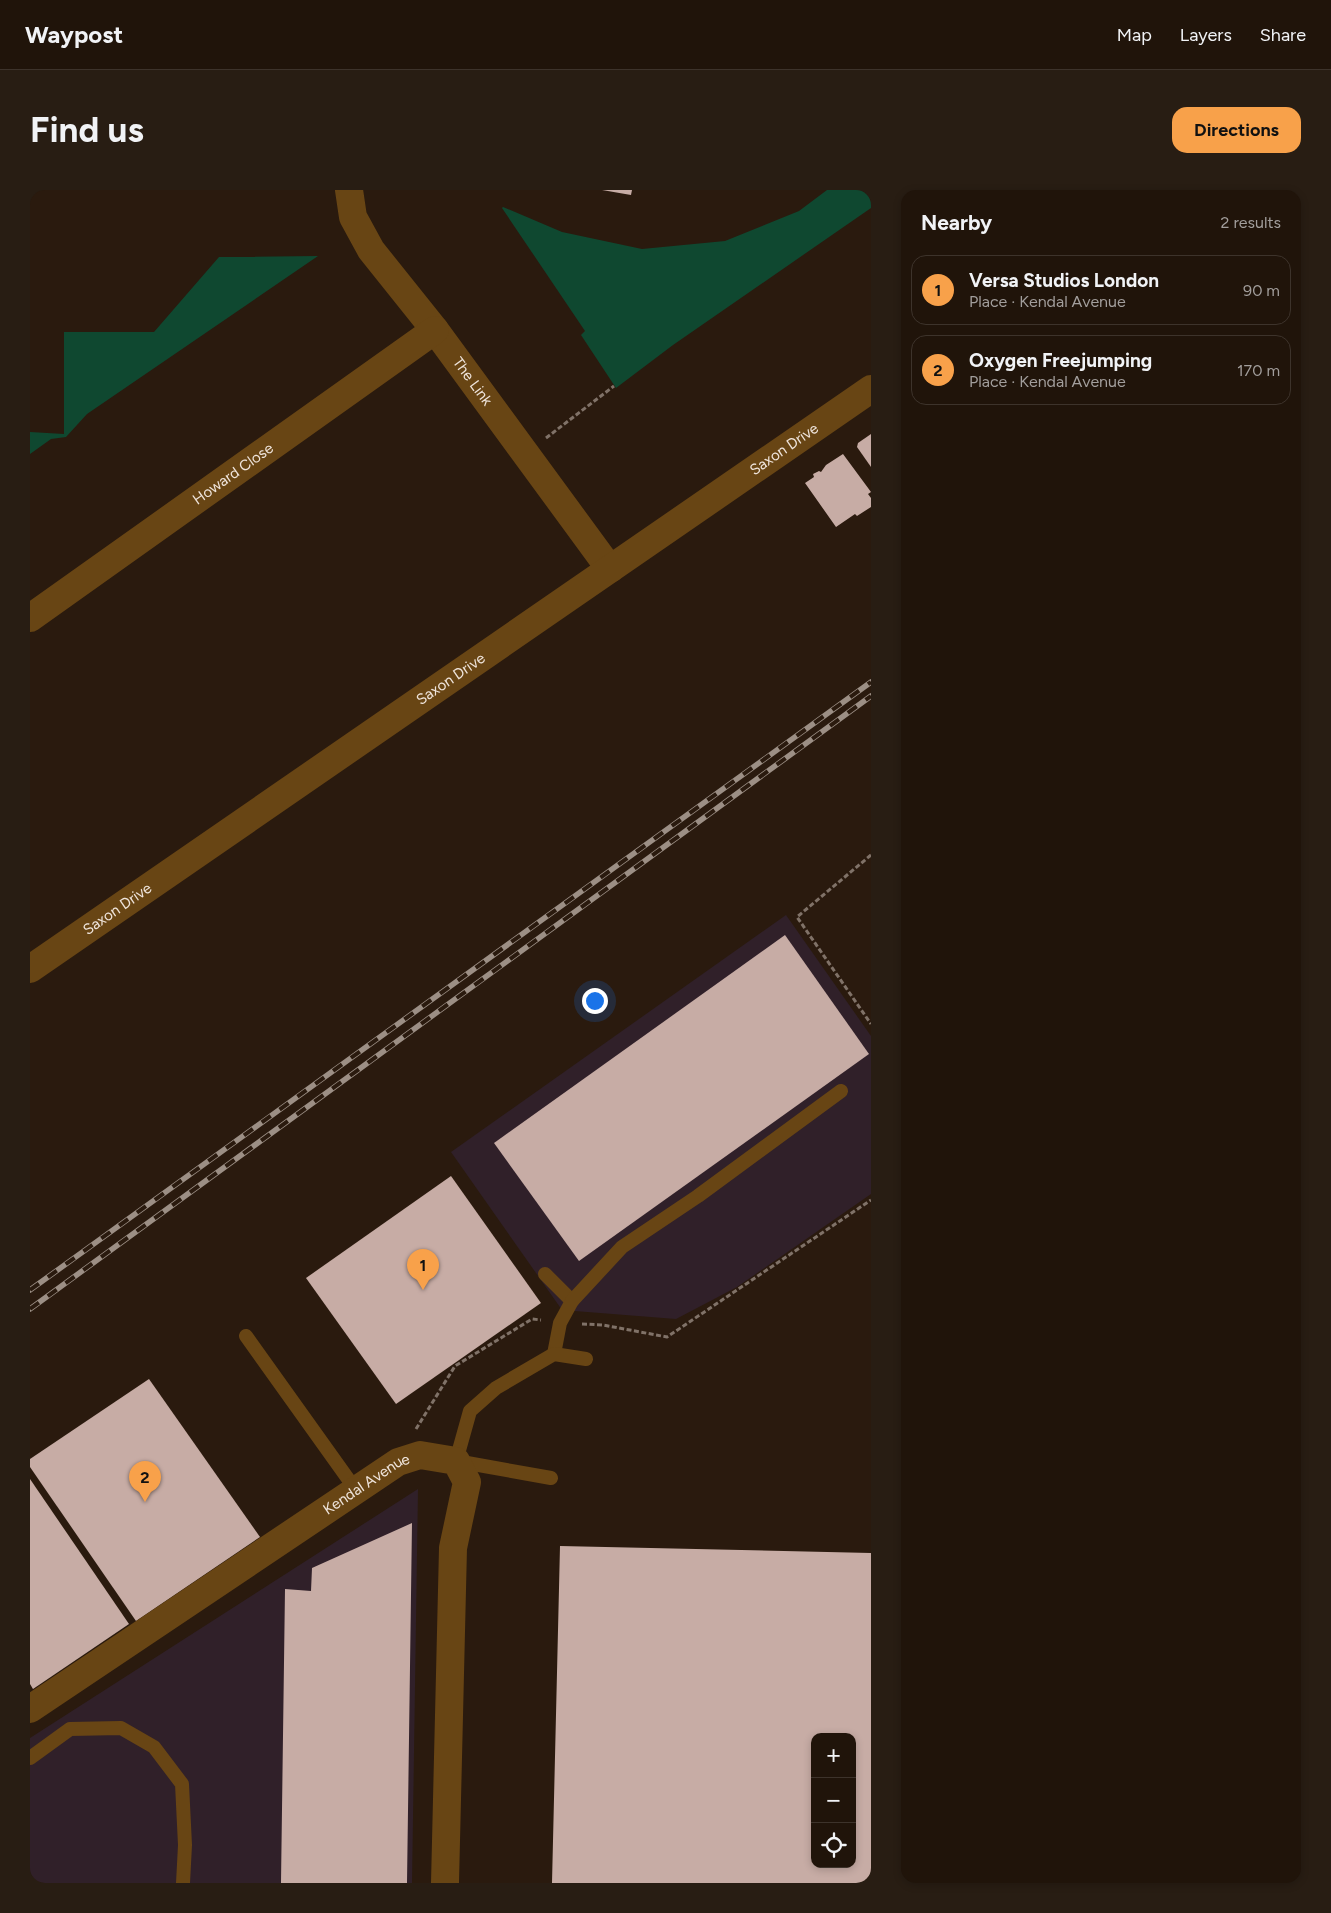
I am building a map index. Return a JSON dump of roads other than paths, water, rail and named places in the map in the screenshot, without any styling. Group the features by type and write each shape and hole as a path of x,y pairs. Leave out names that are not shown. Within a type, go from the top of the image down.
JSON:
{"street":[{"name":"The Link","path":"349,190 353,217 372,250 435,330 610,569"},
{"name":"Howard Close","path":"30,618 435,330"},
{"name":"Saxon Drive","path":"30,969 871,389"},
{"name":"Kendal Avenue","path":"30,1709 398,1462 420,1455 456,1461"},
{"path":"445,1883 453,1548 467,1482 456,1461"}],"lane":[{"path":"554,1354 560,1323 572,1301 622,1247 698,1196 841,1091"},
{"path":"545,1274 572,1301"},
{"path":"246,1336 356,1490"},
{"path":"551,1478 456,1461 470,1411 496,1388 554,1354 586,1359"},
{"path":"30,1758 70,1729 121,1728 154,1747 182,1784 185,1845 183,1883"}],"railway":[{"path":"30,1290 871,682"},
{"path":"30,1309 871,696"}],"place":[{"name":"Versa Studios London","path":"423,1290"},
{"name":"Oxygen Freejumping","path":"145,1502"}]}
